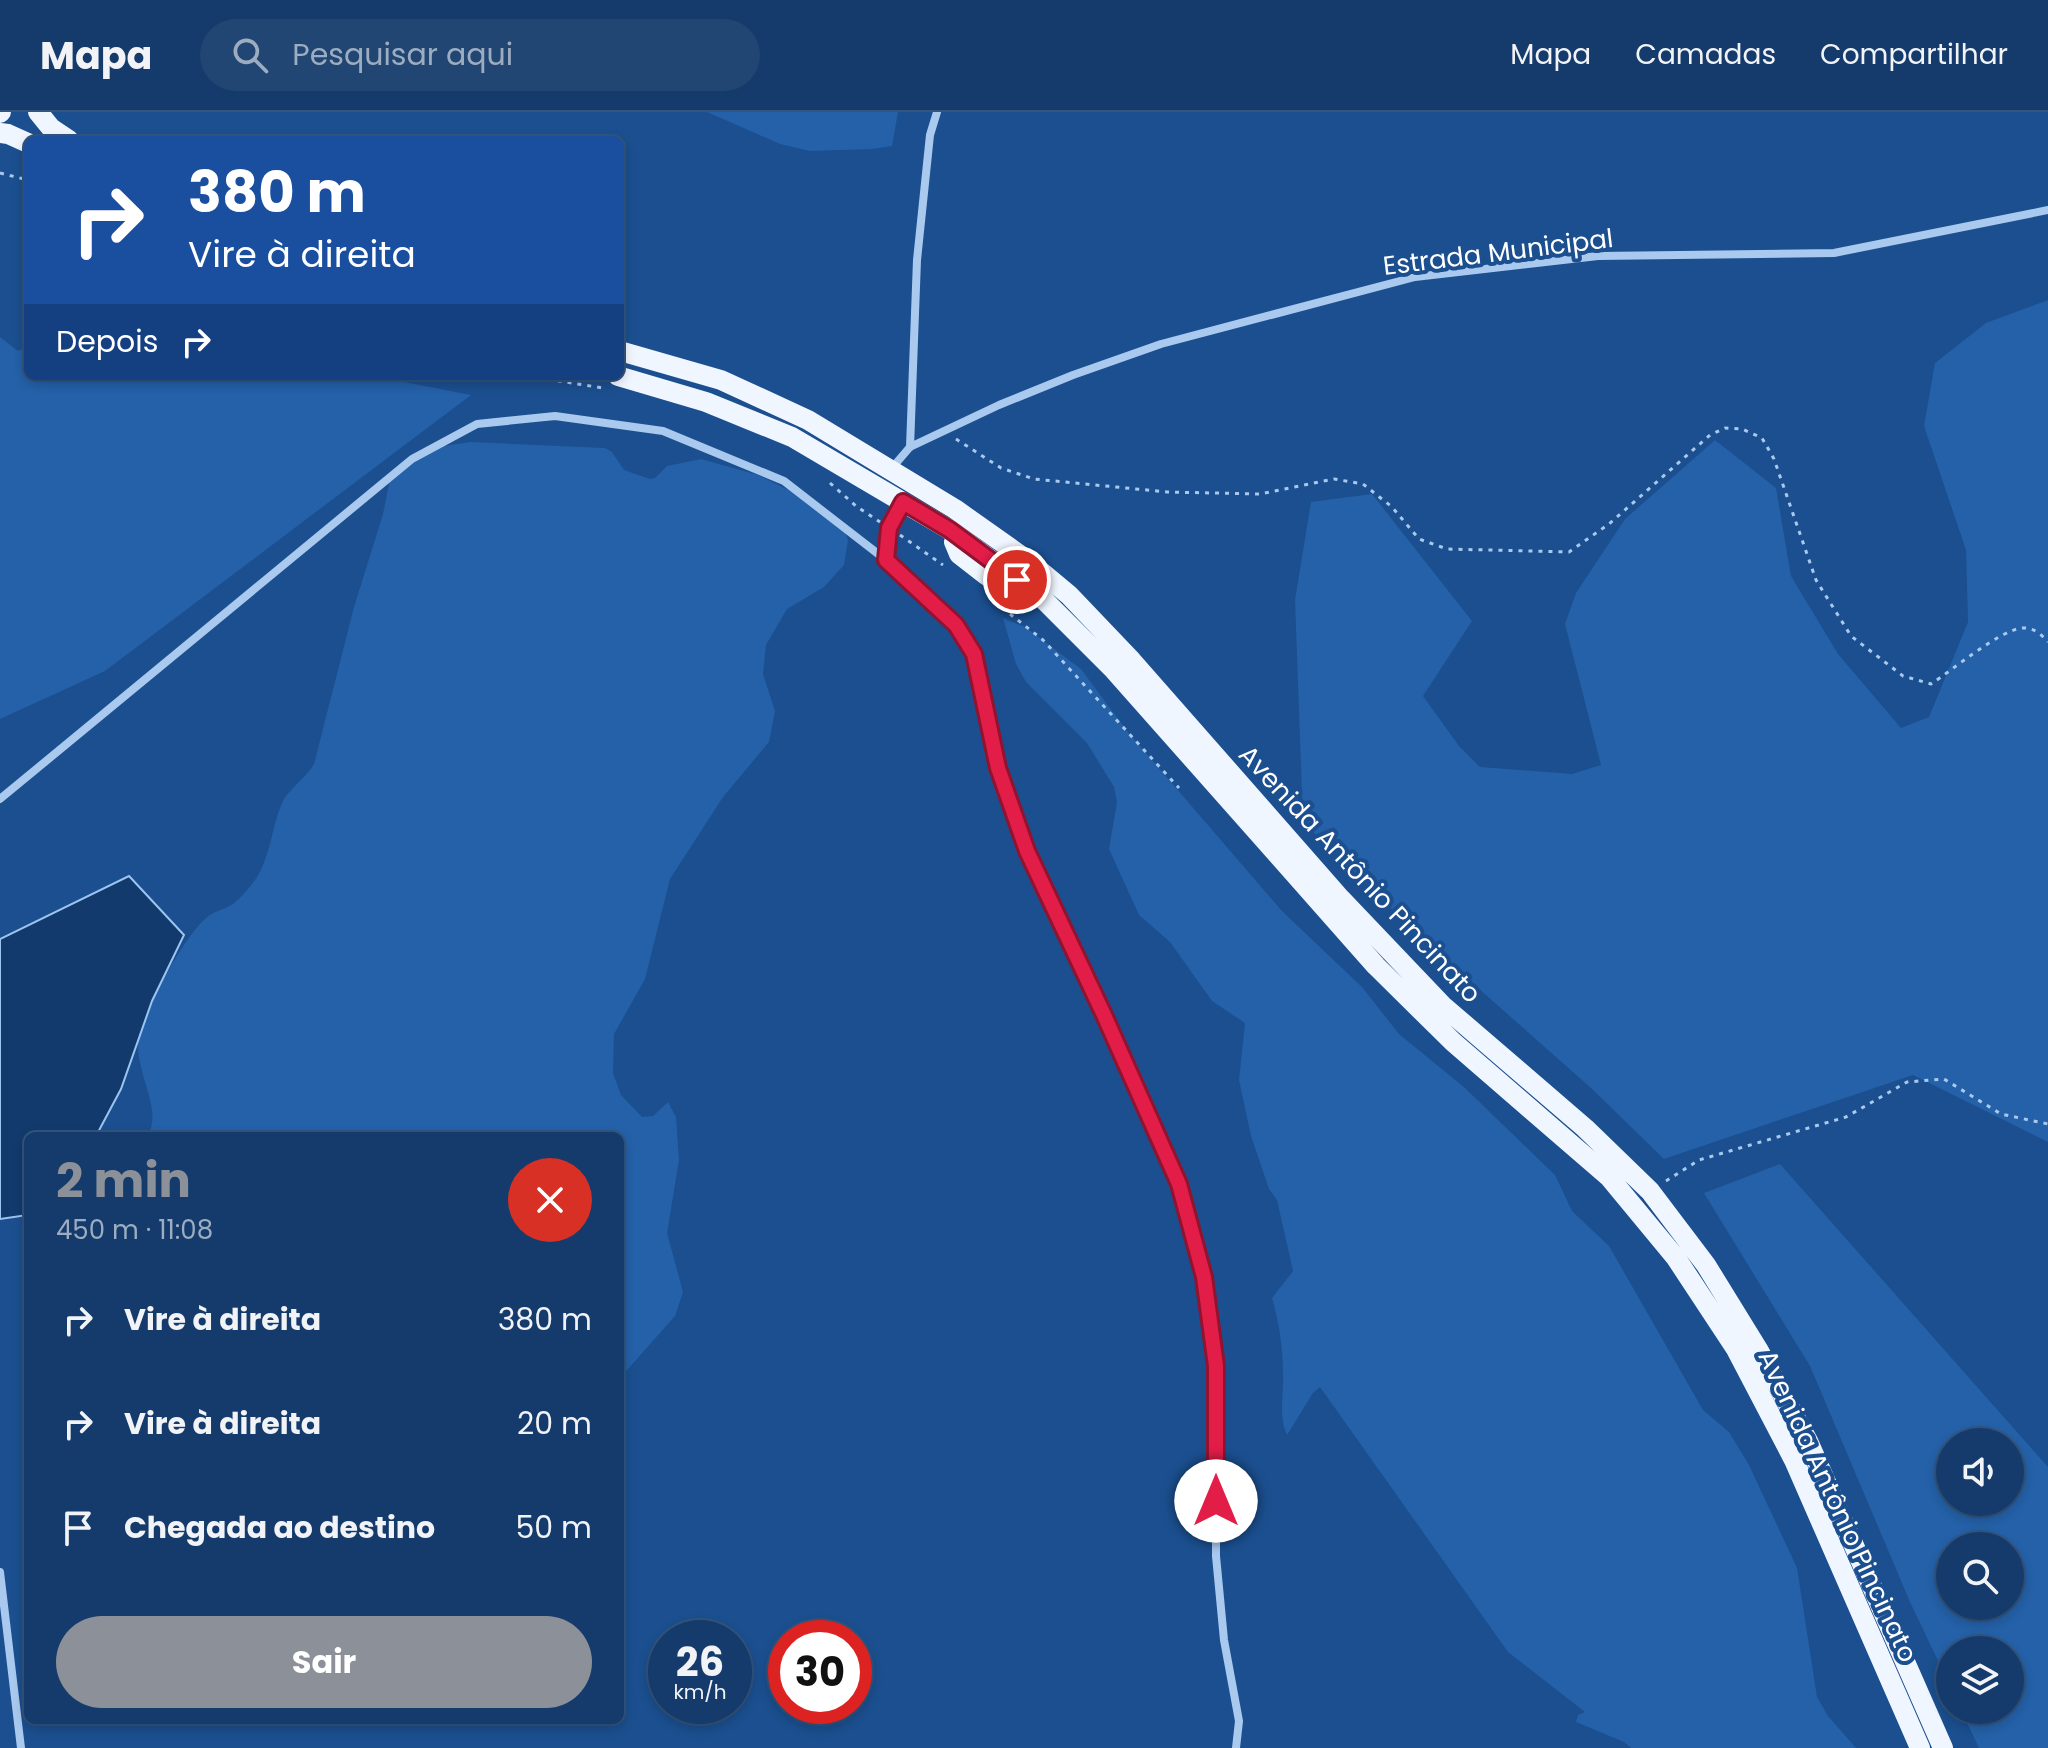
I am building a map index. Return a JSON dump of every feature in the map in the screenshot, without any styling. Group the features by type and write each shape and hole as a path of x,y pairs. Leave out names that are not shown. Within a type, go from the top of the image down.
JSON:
{"main road":[{"path":"38,112 51,128 63,136"},
{"path":"0,133 24,141"},
{"name":"Avenida Antônio Pincinato","path":"624,352 721,380 808,420 955,509 1027,560 1069,595 1132,661 1341,899 1442,1005 1585,1128 1650,1191 1706,1265 1759,1351 1808,1441 1943,1748"},
{"path":"624,378 706,402 792,437 903,502"},
{"name":"Avenida Antônio Pincinato","path":"903,502 950,530 959,554 1015,595 1040,596 1114,670 1376,966 1453,1042 1609,1177 1676,1258 1736,1349 1794,1460 1920,1748"}],"street":[{"path":"910,447 917,260 930,135 937,112"},
{"name":"Estrada Municipal","path":"892,469 910,447 1073,375 1161,344 1415,277 1598,256 1834,253 2048,210"},
{"path":"0,799 412,459 477,424 555,416 663,431 784,481 886,560 956,625 974,654 998,768 1027,851 1179,1184 1204,1277 1216,1366 1216,1556 1224,1640 1239,1721 1236,1748"},
{"path":"886,560 889,528 903,502"},
{"path":"0,1572 21,1748"}],"path":[{"path":"0,173 24,179"},
{"path":"945,429 963,445 1001,468 1034,479 1167,492 1260,494 1334,479 1363,484 1392,507 1419,539 1447,549 1569,552 1609,524 1710,435 1725,428 1742,429 1762,438 1774,459 1816,580 1851,636 1903,676 1931,684 2006,633 2024,627 2040,633 2048,642"},
{"path":"1650,1191 1699,1160 1846,1117 1907,1082 1944,1079 2001,1114 2048,1124"}],"shaded area":[{"path":"707,112 898,112 892,146 810,151 780,144"},
{"path":"2048,300 2048,1142 1913,1075 1664,1159 1591,1088 1417,934 1303,822 1295,600 1311,502 1372,494 1472,621 1423,696 1459,746 1480,767 1572,774 1601,765 1565,624 1576,593 1625,519 1715,440 1776,488 1791,576 1838,654 1901,728 1929,717 1968,622 1966,550 1924,426 1935,363 1986,323"},
{"path":"0,337 18,351 24,349 24,380 394,380 471,395 105,671 0,719"},
{"path":"471,442 605,448 612,452 624,470 650,479 667,466 701,459 758,475 813,502 840,520 848,540 844,565 824,587 787,609 766,645 763,674 775,711 769,742 723,797 670,879 645,979 614,1034 613,1073 621,1095 642,1117 653,1116 668,1102 676,1117 679,1160 667,1233 683,1292 675,1316 624,1373 624,1132 149,1132 152,1126 151,1102 138,1048 139,1035 149,1008 197,927 209,916 236,901 257,877 283,801 314,764 390,479 430,448"},
{"path":"1003,618 1025,627 1081,669 1127,731 1282,911 1362,987 1399,1034 1465,1088 1555,1175 1572,1211 1609,1246 1703,1410 1729,1432 1749,1465 1797,1568 1817,1697 1828,1716 1856,1748 1631,1748 1624,1742 1576,1722 1578,1715 1585,1712 1508,1652 1320,1387 1287,1435 1282,1412 1279,1326 1272,1298 1293,1271 1277,1200 1269,1189 1251,1136 1239,1080 1245,1023 1212,1001 1170,942 1139,915 1109,849 1117,802 1114,787 1087,743 1026,682 1016,664"},
{"path":"129,876 184,935 152,1001 121,1089 98,1132 24,1132 24,1216 0,1219 0,939"},
{"path":"1780,1164 2014,1428 1936,1428 1936,1516 2024,1516 2024,1440 2048,1467 2048,1748 1979,1748 1968,1724 2024,1724 2024,1636 1936,1636 1936,1657 1810,1366 1704,1193"}],"route":[{"path":"1017,580 950,530 903,502 889,528 886,560 956,625 974,654 998,768 1027,851 1179,1184 1204,1277 1216,1366 1216,1501"}]}
